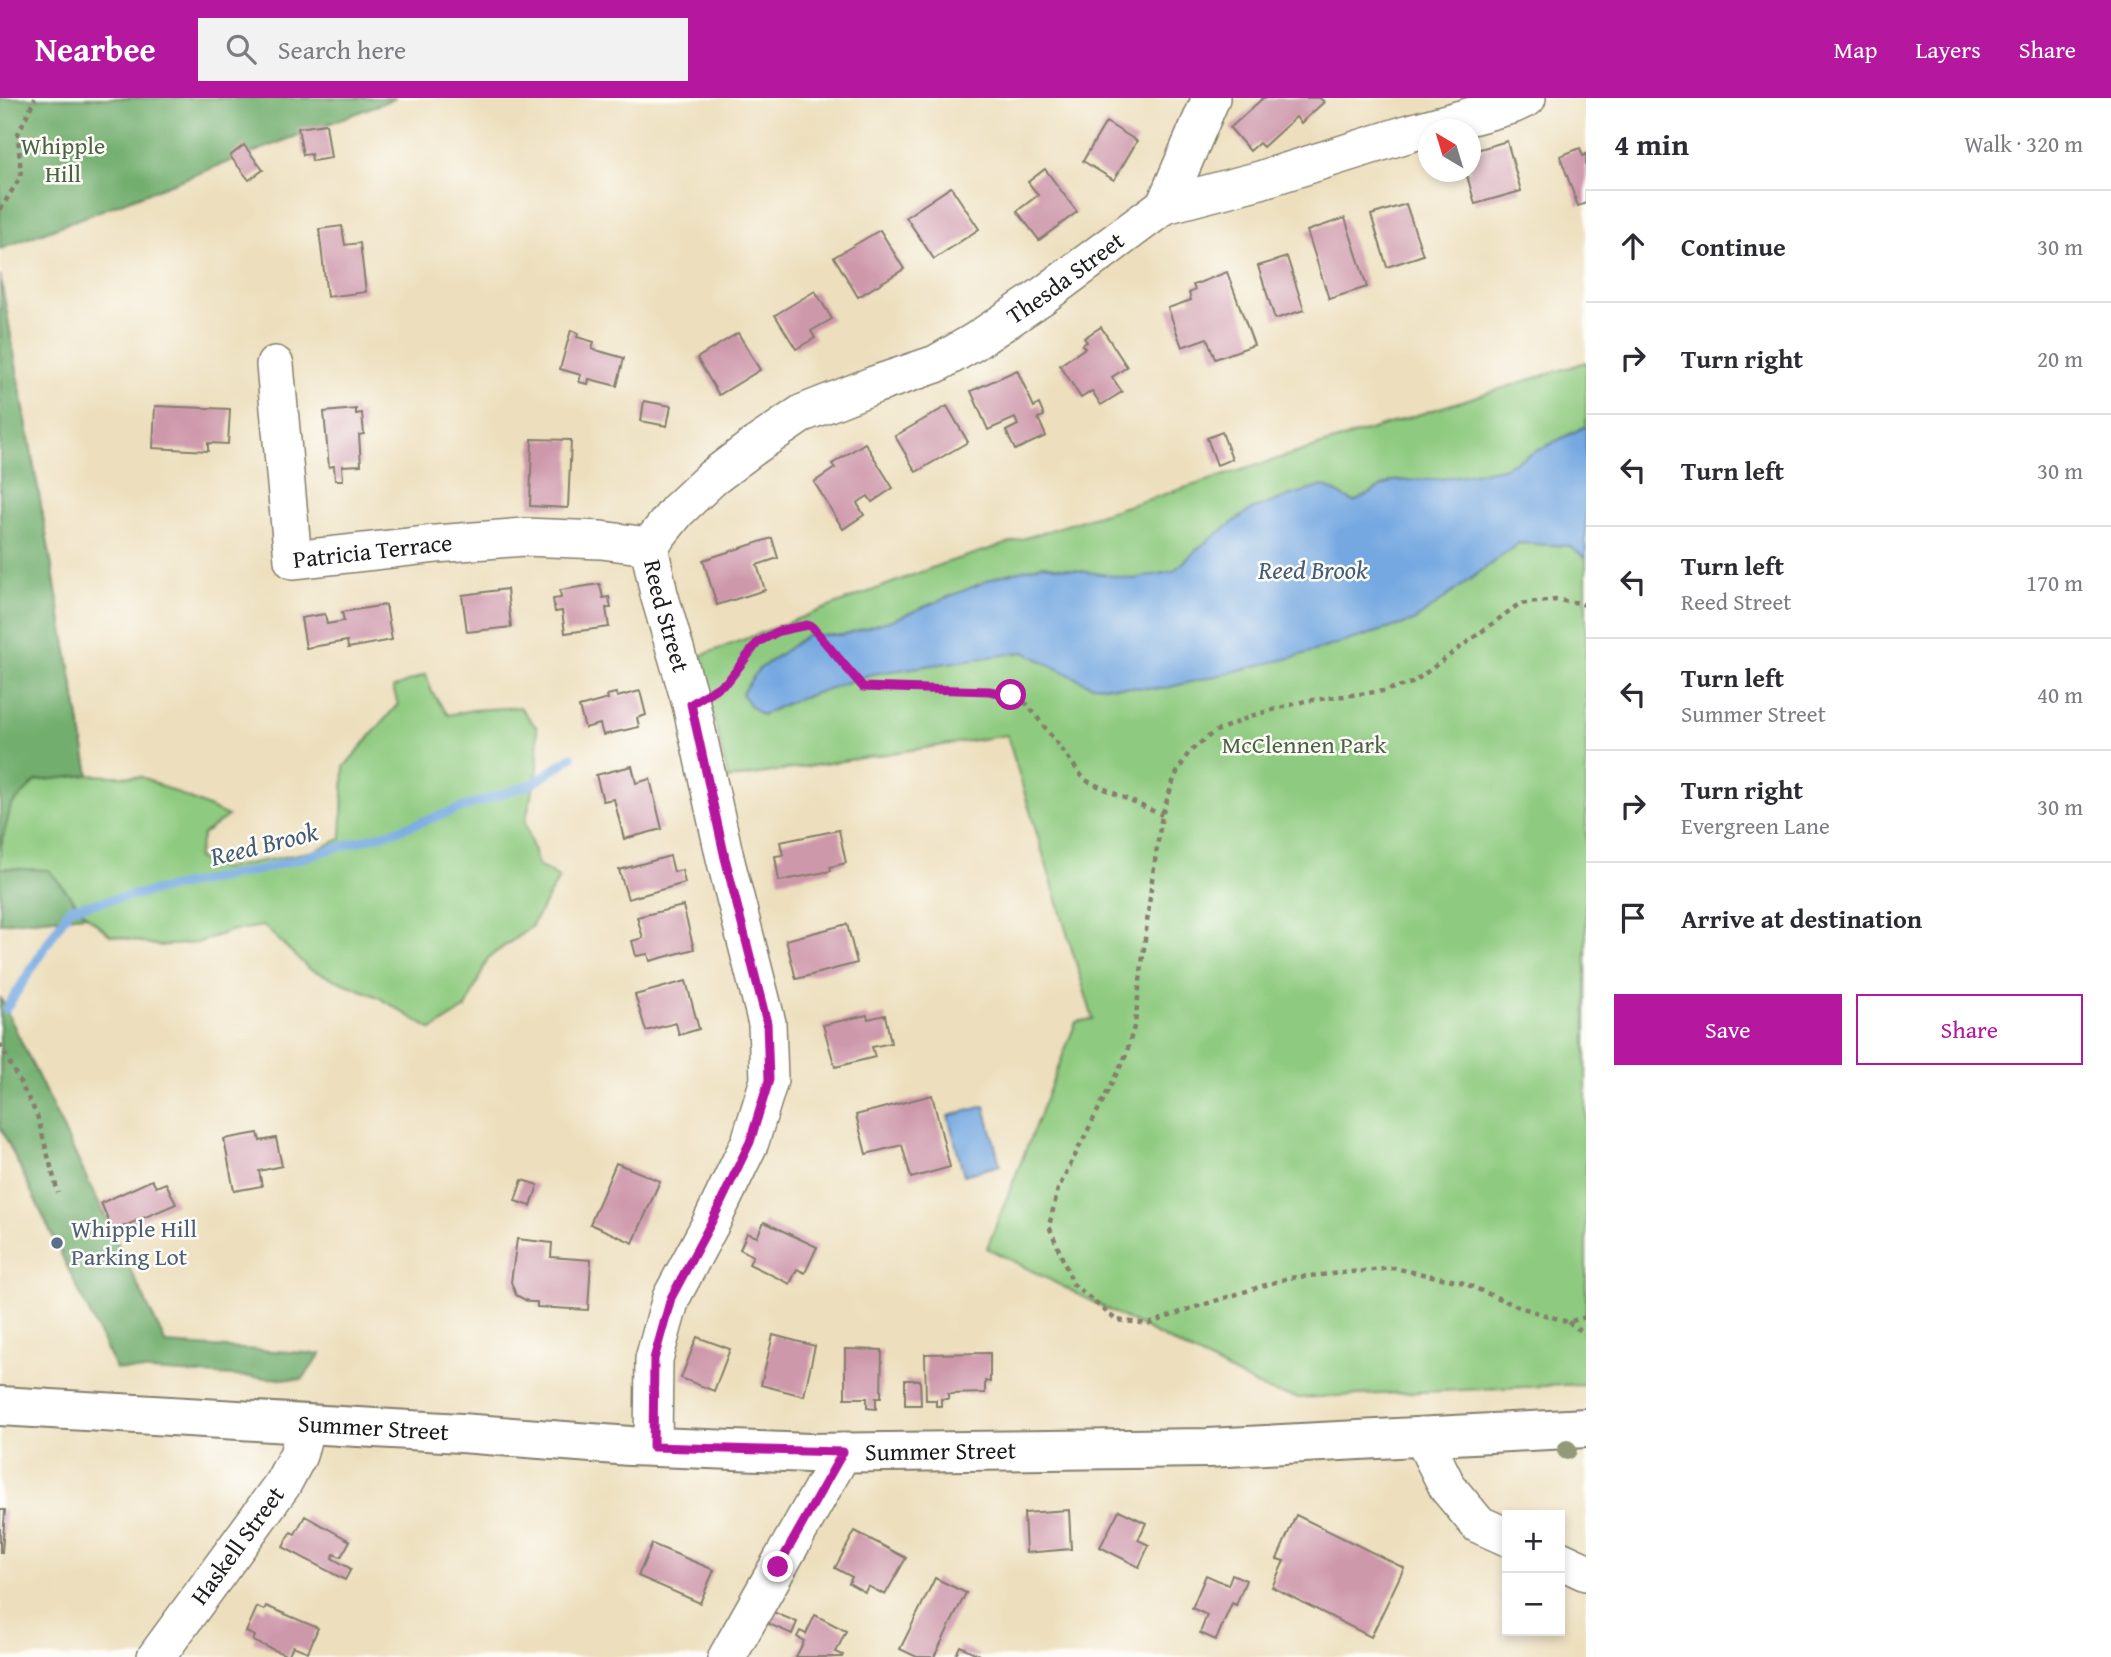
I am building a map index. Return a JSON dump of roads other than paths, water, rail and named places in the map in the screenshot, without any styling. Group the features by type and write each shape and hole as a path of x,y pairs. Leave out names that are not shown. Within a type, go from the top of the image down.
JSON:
{"main road":[{"name":"Summer Street","path":"0,1406 653,1447 843,1452 1208,1448 1586,1428"}],"street":[{"path":"1165,205 1211,98"},
{"name":"Thesda Street","path":"649,546 677,512 712,478 803,413 936,364 974,342 1052,289 1165,205 1260,180 1410,133 1512,105 1527,98"},
{"name":"Patricia Terrace","path":"275,365 293,560 524,537 601,540 649,546"},
{"name":"Reed Street","path":"649,546 659,594 691,704 725,858 767,1023 769,1080 750,1142 671,1298 654,1359 653,1447"},
{"name":"Haskell Street","path":"156,1657 282,1485 298,1455 306,1425"},
{"path":"1422,1436 1448,1488 1478,1524 1502,1535"},
{"path":"727,1657 843,1452"},
{"path":"1565,1562 1586,1572"}],"water":[{"name":"Reed Brook","path":"1586,426 1586,558 1569,546 1519,543 1414,621 1294,657 1162,689 1090,685 1024,652 871,674 790,702 762,715 750,706 742,693 758,670 807,635 842,635 895,619 999,576 1043,565 1133,579 1174,571 1202,545 1249,511 1291,495 1324,486 1354,502 1392,481 1440,479 1503,468"},
{"path":"985,1106 1000,1165 964,1175 948,1116"}],"waterway":[{"name":"Reed Brook","path":"6,1009 70,908 263,869 395,831 534,783 572,757"}],"place":[{"name":"Whipple Hill Parking Lot","path":"57,1243"}],"park label":[{"name":"Whipple Hill","path":"63,160"},
{"name":"McClennen Park","path":"1304,745"}]}
